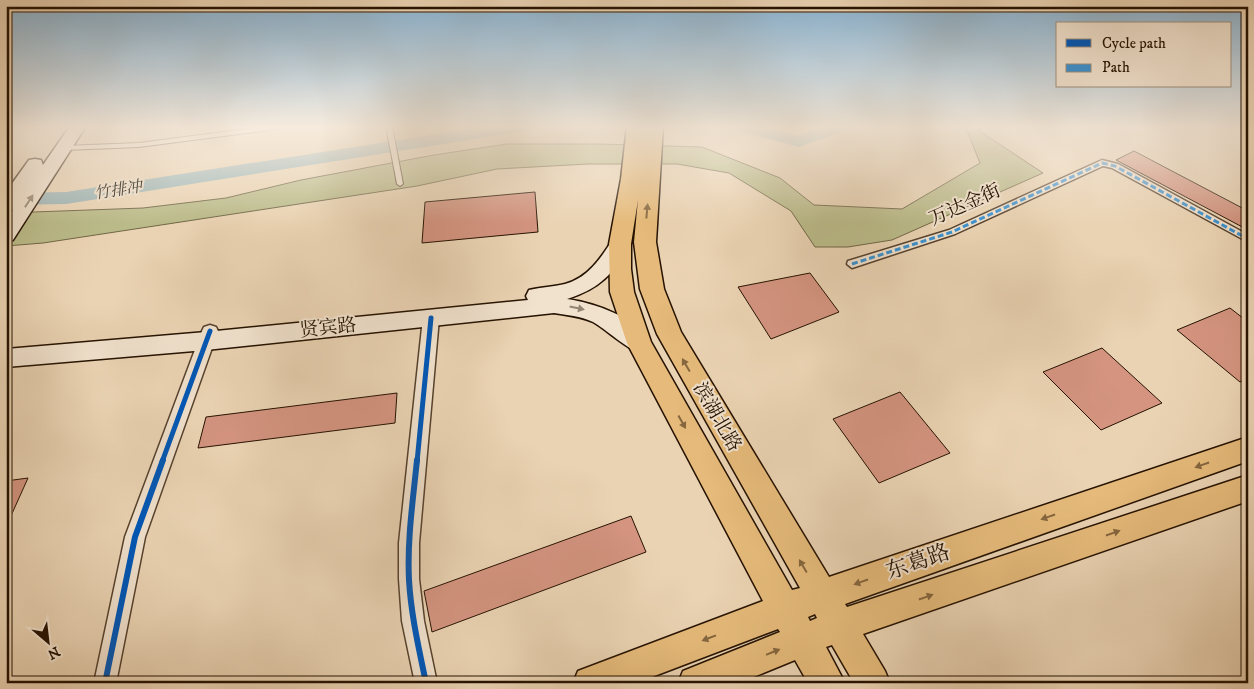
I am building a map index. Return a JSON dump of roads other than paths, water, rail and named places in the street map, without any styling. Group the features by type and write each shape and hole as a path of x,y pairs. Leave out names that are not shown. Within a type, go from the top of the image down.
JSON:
{"main road":[{"path":"6,206 38,158"},
{"path":"6,235 57,158"},
{"name":"滨湖北路","path":"639,158 647,266 652,289 669,334 820,596 873,683"},
{"name":"滨湖北路","path":"646,158 620,244 622,292 639,343 802,640 828,683"},
{"name":"贤宾路","path":"6,358 208,336 554,294 578,288 597,276 610,262 620,244"},
{"name":"贤宾路","path":"6,345 208,336 431,318 554,305 580,308 601,316 622,329 639,343"},
{"name":"东葛路","path":"590,683 820,596 1248,449"},
{"name":"东葛路","path":"695,683 838,626 1248,488"}],"street":[{"name":"万达金街","path":"852,264 952,232 1102,164 1115,166 1248,239"},
{"path":"426,683 413,621 409,579 409,543 431,318"},
{"path":"105,683 136,537 208,336"}],"lane":[{"path":"395,158 400,184"}],"waterway":[{"name":"竹排冲","path":"7,199 66,198 321,158"}]}
